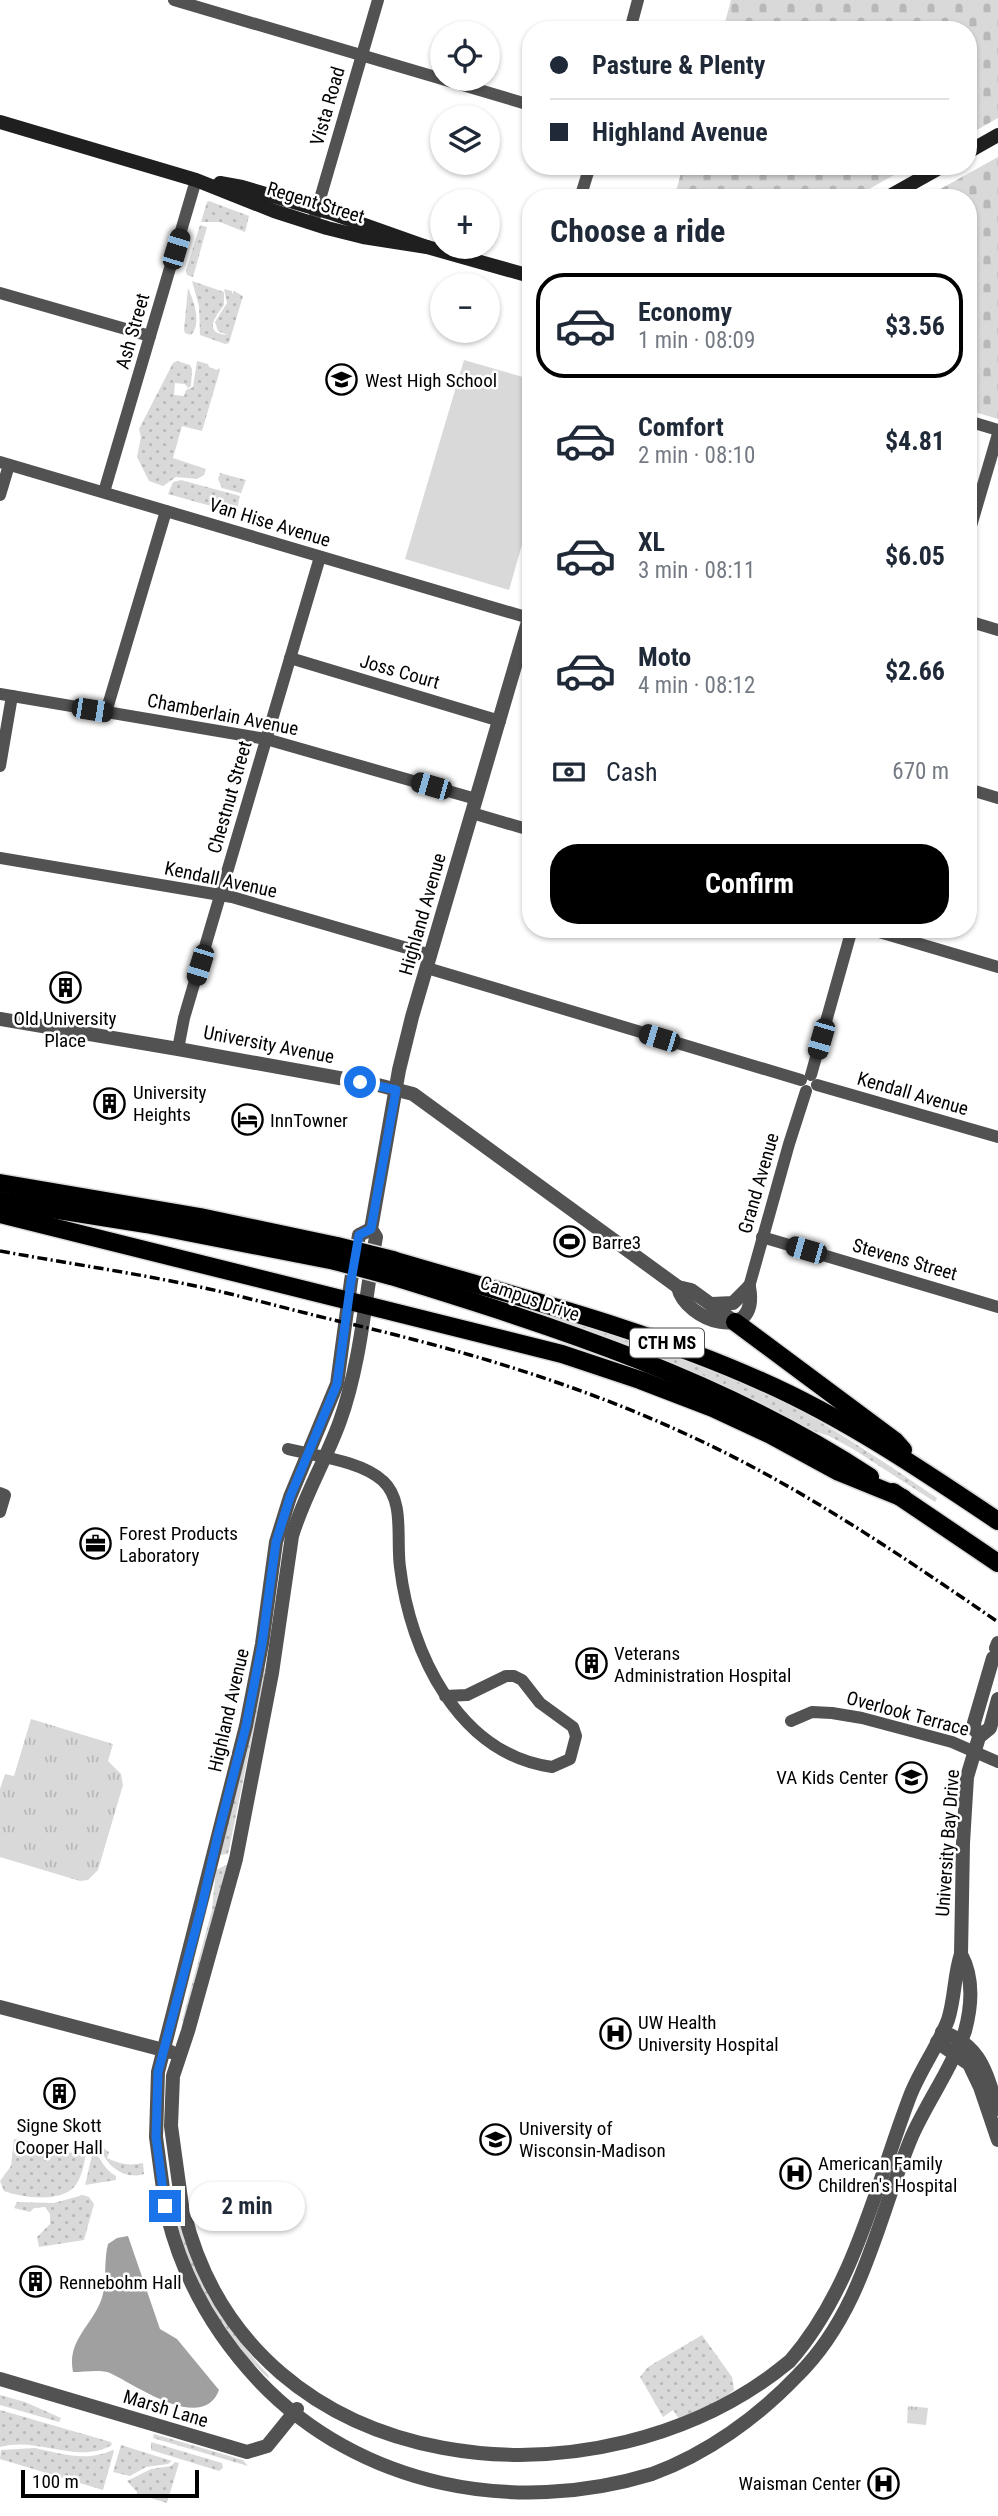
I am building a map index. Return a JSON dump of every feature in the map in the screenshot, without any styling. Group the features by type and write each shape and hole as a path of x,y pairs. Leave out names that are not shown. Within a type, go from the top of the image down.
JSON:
{"main road":[{"name":"Regent Street","path":"0,122 196,180 242,187 315,216 379,228 427,247 522,274"},
{"path":"977,147 998,135"},
{"path":"902,189 927,175"},
{"name":"Campus Drive","path":"0,1183 200,1217 634,1332 686,1350 786,1393 922,1470"},
{"name":"Campus Drive","path":"0,1201 336,1253"},
{"path":"0,1214 548,1350 640,1380 713,1408 771,1435 839,1472 902,1498"},
{"name":"Campus Drive","path":"392,1268 677,1377 825,1449 998,1563"},
{"path":"736,1322 895,1441 922,1470"},
{"name":"CTH MS","path":"922,1470 998,1521"}],"street":[{"path":"174,0 522,102"},
{"name":"Vista Road","path":"315,216 378,0"},
{"path":"632,21 638,0"},
{"name":"Ash Street","path":"104,492 196,180"},
{"path":"0,293 150,336"},
{"path":"977,424 998,432 995,458 977,510"},
{"path":"0,495 5,464"},
{"name":"Van Hise Avenue","path":"5,464 522,615"},
{"path":"106,712 166,511"},
{"name":"Chestnut Street","path":"178,1049 184,1018 320,557"},
{"path":"977,624 998,630"},
{"name":"Joss Court","path":"290,658 500,721"},
{"name":"Highland Avenue","path":"522,665 500,721 412,1017 371,1229 359,1235 351,1385 325,1458 292,1536 272,1674 236,1859 173,2076 171,2126 183,2209 201,2263 223,2308 257,2356 302,2402 340,2429 391,2456 459,2475 499,2480 557,2479 601,2474 637,2465 687,2442"},
{"path":"0,766 6,695"},
{"name":"Chamberlain Avenue","path":"6,695 266,739 474,806 522,827"},
{"path":"977,792 998,798"},
{"name":"Kendall Avenue","path":"0,858 221,896 809,1083 998,1137"},
{"name":"Grand Avenue","path":"749,1287 849,938"},
{"path":"900,938 998,967"},
{"name":"University Avenue","path":"0,1019 178,1049 396,1090 419,1097 677,1287"},
{"name":"Stevens Street","path":"762,1237 998,1307"},
{"path":"677,1287 691,1290 736,1322"},
{"path":"677,1287 682,1299 710,1320 719,1322 736,1322 746,1315 750,1300 749,1287"},
{"path":"709,1303 721,1306 733,1303 749,1287"},
{"name":"Highland Avenue","path":"356,1302 337,1384 286,1507 276,1542 262,1644 246,1726 158,2072 156,2137 167,2214 184,2270 217,2330 236,2357 293,2414 333,2442 382,2467 447,2488 528,2496 592,2491 653,2474 697,2454 774,2399 810,2363 832,2333 867,2264 912,2138 959,2047"},
{"path":"289,1449 371,1471 384,1481 394,1494 402,1585 426,1660 445,1696 462,1719 490,1743 509,1753 552,1767 570,1759 576,1736 573,1727 540,1703 522,1680 506,1676 467,1695 445,1696"},
{"path":"0,1511 2,1494"},
{"name":"University Bay Drive","path":"980,1735 975,1730 974,1723 996,1650"},
{"name":"University Bay Drive","path":"939,2037 951,2008 961,1954 967,1777 980,1735 990,1728 998,1699"},
{"name":"Overlook Terrace","path":"791,1721 812,1712 862,1718 952,1742 998,1762"},
{"name":"University Bay Drive","path":"959,2047 971,2000 968,1966 961,1954"},
{"path":"0,2007 180,2054"},
{"path":"719,2423 764,2388 787,2365 827,2308 846,2268 911,2093 939,2037 974,2052 984,2067 998,2109"},
{"path":"959,2047 973,2070 998,2140"},
{"name":"Marsh Lane","path":"0,2379 247,2452 267,2446 302,2402"}],"green space":[{"path":"731,0 998,0 998,118 977,130 977,21 725,21"},
{"path":"998,157 998,419 977,413 977,189 940,189 966,175 977,175 977,169"},
{"path":"680,175 894,175 869,189 677,189"},
{"path":"209,201 249,216 245,232 220,222 201,222"},
{"path":"200,225 207,227 193,277 187,275 186,271"},
{"path":"192,281 224,292 224,305 213,323 213,328 219,334 227,335 218,331 215,322 227,303 224,289 243,296 229,343 200,335 199,306"},
{"path":"188,288 196,319 191,335 184,330"},
{"path":"464,360 522,377 522,545 509,590 405,559"},
{"path":"177,361 190,365 191,386 188,388 185,384 175,383 174,395 184,396 186,390 193,387 197,361 220,370 202,431 182,426 173,458 206,469 204,475 197,479 176,477 163,486 149,481 137,457 141,437 139,429 173,363"},
{"path":"220,473 246,480 241,493 222,488 218,479"},
{"path":"181,480 240,496 236,513 168,494 173,482"},
{"path":"531,1309 701,1364 766,1392 833,1430 937,1498 935,1502 829,1436 795,1425 530,1312"},
{"path":"264,1668 266,1669 228,1854 219,1855 250,1739"},
{"path":"31,1719 113,1744 108,1761 121,1774 123,1785 98,1870 88,1880 80,1881 0,1857 0,1789 5,1774 14,1776"},
{"path":"227,1865 185,2022 182,2021 212,1910 216,1870"},
{"path":"14,2139 22,2139 54,2152 86,2153 81,2175 75,2186 61,2195 41,2198 4,2191 0,2181 11,2166"},
{"path":"101,2149 109,2152 107,2158 116,2162 143,2163 144,2174 130,2175 118,2170 108,2161"},
{"path":"93,2151 116,2176 116,2180 85,2185"},
{"path":"173,2187 187,2240 208,2288 235,2334 268,2378 225,2333 202,2295 187,2260 170,2206 166,2189"},
{"path":"83,2195 89,2197 94,2204 84,2240 39,2247 37,2237 50,2224 50,2214 45,2207 34,2208 30,2212 14,2208 17,2202 54,2203"},
{"path":"702,2335 732,2377 734,2390 684,2426 673,2410 663,2417 640,2377 648,2367"},
{"path":"0,2395 25,2402 61,2418 59,2422 0,2405"},
{"path":"908,2406 928,2408 926,2425 907,2423"},
{"path":"0,2410 111,2442 112,2445 85,2452 29,2445 0,2447"},
{"path":"154,2434 243,2460 248,2466 153,2438"},
{"path":"151,2442 222,2463 223,2468 219,2471 151,2450"},
{"path":"121,2445 172,2461 146,2467 130,2476 113,2472"},
{"path":"35,2448 84,2456 113,2450 103,2490 0,2459 1,2450"},
{"path":"175,2462 179,2463 167,2503 137,2494 127,2481 151,2469 171,2466"}],"shaded area":[{"path":"128,2236 160,2329 177,2339 219,2390 211,2402 199,2407 184,2407 151,2395 110,2373 73,2372 72,2361 76,2344 102,2296 108,2244 117,2238"}],"railway":[{"path":"0,1251 238,1296 469,1355 602,1399 688,1435 769,1476 885,1546 998,1622"}],"place":[{"name":"West High School","path":"342,380"},
{"name":"Old University Place","path":"65,987"},
{"name":"University Heights","path":"110,1103"},
{"name":"InnTowner","path":"247,1120"},
{"name":"Barre3","path":"569,1242"},
{"name":"Forest Products Laboratory","path":"96,1544"},
{"name":"Veterans Administration Hospital","path":"591,1664"},
{"name":"VA Kids Center","path":"911,1777"},
{"name":"UW Health University Hospital","path":"615,2033"},
{"name":"Signe Skott Cooper Hall","path":"59,2094"},
{"name":"University of Wisconsin-Madison","path":"496,2139"},
{"name":"American Family Children's Hospital","path":"795,2174"},
{"name":"Rennebohm Hall","path":"36,2282"},
{"name":"Waisman Center","path":"884,2483"}],"route":[{"path":"165,2206 156,2137 158,2072 246,1726 262,1644 276,1542 290,1497 337,1384 359,1235 371,1229 396,1090 360,1082"}]}
